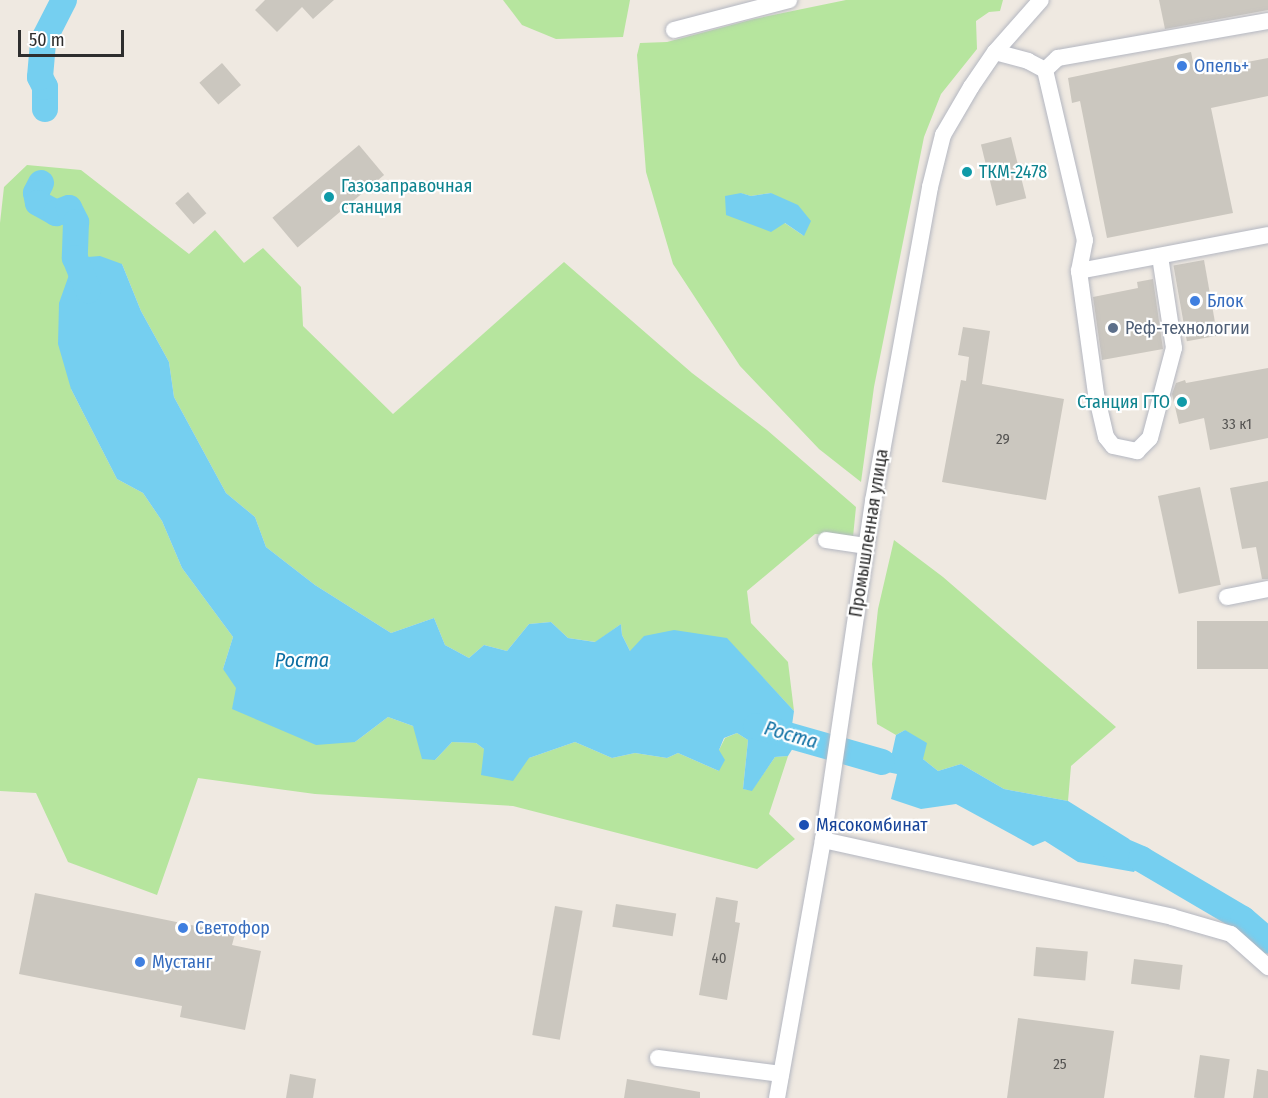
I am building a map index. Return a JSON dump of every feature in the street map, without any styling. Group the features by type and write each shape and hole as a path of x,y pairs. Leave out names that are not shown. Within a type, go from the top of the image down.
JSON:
{"street":[{"path":"674,30 789,0"},
{"name":"Промышленная улица","path":"777,1098 823,840 866,546 930,187 943,135 995,52 1041,0"},
{"path":"1045,70 1058,58 1268,21"},
{"path":"995,52 1028,61 1045,70 1085,240 1079,271 1096,394 1106,437 1113,446 1137,451 1150,438 1174,348 1160,256"},
{"path":"1079,271 1267,234"},
{"path":"826,540 866,546"},
{"path":"1227,597 1268,589"},
{"path":"823,840 1192,922 1232,934 1268,967"},
{"path":"658,1058 781,1074"}],"green space":[{"path":"503,0 630,0 623,37 556,39 522,25"},
{"path":"846,0 1003,0 1000,11 989,12 976,21 977,49 941,94 924,137 874,387 861,482 819,449 740,366 673,264 646,172 637,55 640,43 667,42 754,19","holes":["740,193 751,196 771,193 804,236"]},
{"path":"27,165 81,170 189,254 215,230 244,263 263,248 301,287 303,326 393,414 564,262 692,373 767,430 856,507 853,537 815,534 747,591 751,623 788,662 794,711 726,638 630,651 622,635 621,624 596,642 568,638 551,622 529,624 507,651 484,645 469,658 445,645 434,618 391,633 315,585 266,547 255,517 226,493 174,397 169,362 141,311 122,264 71,389 117,479 143,493 162,521 182,568 233,637 223,669 355,742 388,717 413,726 435,760 452,742 476,743 484,749 529,758 575,742 612,758 635,753 667,758 678,753 719,771 719,750 725,738 737,733 748,740 743,789 752,790 775,757 788,756 769,814 795,839 757,869 513,806 315,794 198,778 157,895 68,862 36,793 0,791 0,223 4,187"},
{"path":"894,540 943,577 1116,727 1071,766 1068,801 1004,789 961,764 938,771 923,759 905,730 896,735 877,724 872,664 878,609"}],"water":[{"path":"741,193 751,196 771,193 798,205 811,221 804,236 785,223 771,232 726,215 725,196"},
{"name":"Роста","path":"100,256 122,264 141,311 169,362 174,397 226,493 255,517 266,547 315,585 391,633 434,618 445,645 469,658 484,645 507,651 529,624 551,622 568,638 595,642 621,624 622,635 630,651 644,636 674,630 727,638 794,711 790,739 793,748 788,756 775,757 752,791 743,789 748,740 737,733 724,738 719,750 725,760 719,771 678,753 667,758 635,753 612,758 575,742 529,758 513,781 481,775 484,749 476,743 452,742 435,760 422,759 413,726 388,717 355,742 316,745 232,709 236,688 223,669 233,637 182,568 162,521 143,493 117,479 71,389 58,344 59,303 75,258"},
{"name":"Роста","path":"905,730 927,743 923,759 938,771 961,764 1004,789 1068,801 1129,839 1141,859 1134,872 1078,862 1045,841 1033,846 956,804 921,809 891,799 897,774 877,770 849,757 852,749 892,753 896,735"}],"building":[{"path":"265,0 334,0 313,19 302,7 277,32 255,10"},
{"path":"1159,0 1268,0 1268,10 1165,29"},
{"path":"1191,52 1195,72 1268,58 1268,96 1211,108 1233,213 1107,238 1080,101 1072,103 1068,78"},
{"path":"222,63 241,85 218,105 199,83"},
{"path":"1011,137 1026,198 996,206 981,144"},
{"name":"Газозаправочная станция","path":"359,145 384,175 298,248 272,218"},
{"path":"188,192 206,213 194,224 175,203"},
{"name":"Блок","path":"1204,260 1217,336 1187,341 1173,265"},
{"path":"1153,279 1163,349 1102,360 1093,297 1138,288 1137,282"},
{"path":"963,327 990,331 982,384 1064,399 1046,500 942,482 961,380 966,381 969,357 958,355"},
{"path":"1268,368 1268,438 1210,450 1204,418 1179,424 1172,394 1176,383"},
{"path":"1268,481 1268,579 1262,579 1256,547 1242,549 1230,488"},
{"path":"1200,487 1221,585 1179,594 1158,496"},
{"path":"1197,621 1268,621 1268,669 1197,669"},
{"name":"Мустанг","path":"35,893 235,934 232,945 261,951 245,1030 180,1017 182,1006 19,974"},
{"path":"716,897 738,901 735,922 740,923 727,1000 699,995"},
{"path":"616,904 676,914 673,936 612,927"},
{"path":"555,906 583,911 560,1040 532,1035"},
{"path":"1036,947 1088,952 1085,980 1033,976"},
{"path":"1134,959 1183,965 1180,990 1131,984"},
{"path":"1018,1018 1114,1031 1104,1098 1007,1098"},
{"path":"1200,1055 1230,1059 1224,1098 1194,1098"},
{"path":"1257,1069 1268,1071 1268,1098 1253,1098"},
{"path":"290,1074 316,1079 313,1098 286,1098"},
{"path":"627,1079 700,1092 700,1098 624,1098"}],"waterway":[{"name":"Роста","path":"45,109 45,87 40,77 43,41 64,0"},
{"name":"Роста","path":"41,183 36,193 38,203 56,213 69,208 76,222 75,258 88,290"},
{"name":"Роста","path":"756,726 882,762"},
{"name":"Роста","path":"1111,846 1141,859 1243,919 1268,941"}],"place":[{"name":"Опель+","path":"1182,66"},
{"name":"ТКМ-2478","path":"967,172"},
{"name":"Газозаправочная станция","path":"329,197"},
{"name":"Блок","path":"1195,301"},
{"name":"Реф-технологии","path":"1113,328"},
{"name":"Станция ГТО","path":"1182,402"},
{"name":"Мясокомбинат","path":"804,825"},
{"name":"Светофор","path":"183,928"},
{"name":"Мустанг","path":"140,962"}]}
